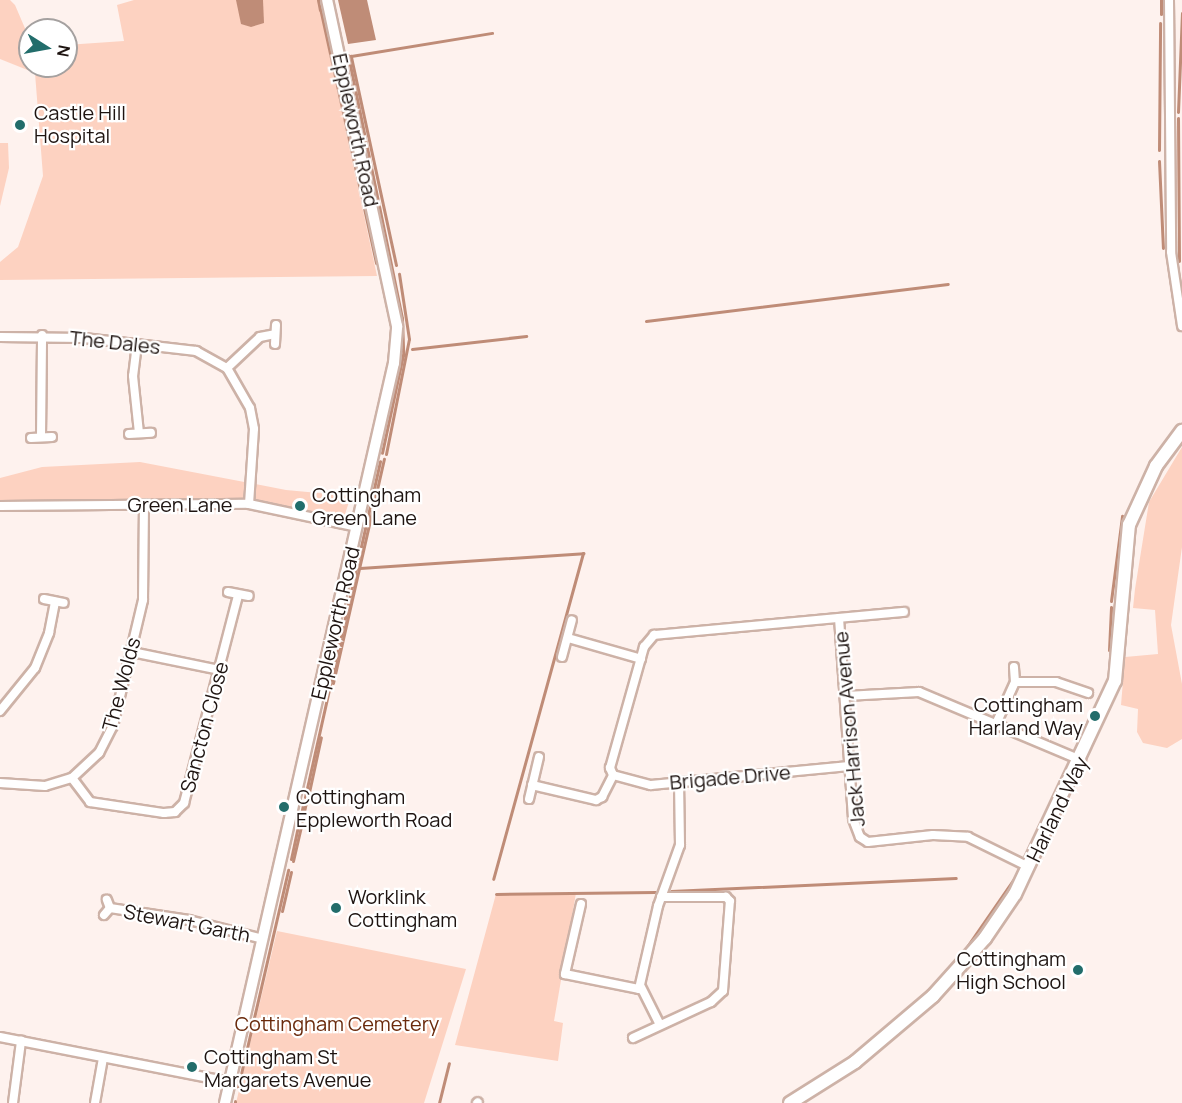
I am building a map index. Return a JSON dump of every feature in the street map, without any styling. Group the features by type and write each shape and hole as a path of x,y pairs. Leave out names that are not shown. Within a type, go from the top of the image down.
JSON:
{"main road":[{"name":"Harland Way","path":"790,1103 855,1062 933,996 985,938 1029,867 1081,760 1115,681 1130,525 1156,466 1182,431"}],"street":[{"name":"Eppleworth Road","path":"225,1103 394,363 398,326 327,0"},
{"path":"1169,0 1171,252 1182,326"},
{"path":"249,504 254,429 250,408 227,368 260,337 275,330 275,344"},
{"path":"41,437 42,335"},
{"name":"The Dales","path":"0,337 42,335 196,351 227,368"},
{"path":"137,344 133,376 139,433"},
{"path":"129,434 151,432"},
{"path":"31,438 52,437"},
{"name":"The Wolds","path":"0,783 45,786 72,778 99,753 113,726 143,600 144,504"},
{"name":"Green Lane","path":"0,506 249,504 357,527"},
{"path":"228,592 249,596"},
{"name":"Sancton Close","path":"72,778 90,802 175,812 191,786 238,595"},
{"path":"0,711 36,668 50,633 59,602 44,599"},
{"path":"839,618 904,612"},
{"name":"Jack Harrison Avenue","path":"641,659 654,635 839,618 854,827 864,842 933,835 968,837 1029,867"},
{"path":"562,657 572,620"},
{"path":"532,785 596,800 602,797 613,775 610,768 641,659 568,638"},
{"path":"132,652 220,670"},
{"path":"996,724 1015,682 1014,667"},
{"path":"1015,682 1056,681 1088,693"},
{"path":"846,696 919,692 1081,760"},
{"path":"529,799 539,757"},
{"name":"Brigade Drive","path":"613,775 651,785 849,766"},
{"path":"660,1025 640,987 661,897 680,845 679,782"},
{"path":"633,1038 711,1002 723,991 731,905 726,897 661,897"},
{"path":"581,904 565,974 637,990 640,987"},
{"name":"Stewart Garth","path":"107,908 189,920 263,939"},
{"path":"0,1037 230,1082"},
{"path":"13,1103 21,1041"},
{"path":"95,1103 103,1058"}],"green space":[{"path":"0,0 10,0 21,18 18,18 18,66 0,59"},
{"path":"134,0 318,0 377,276 0,280 0,262 18,247 43,176 35,78 78,78 78,44 124,41 117,5"},
{"path":"0,143 8,143 9,168 0,206"},
{"path":"1182,447 1182,547 1171,625 1182,684 1182,739 1167,748 1143,743 1137,732 1138,709 1121,705 1125,657 1158,654 1155,610 1133,608 1135,589 1149,502"},
{"path":"140,462 286,490 351,496 342,523 275,507 0,506 0,478 42,467"},
{"path":"576,893 554,1021 563,1023 558,1061 455,1045 496,894"},
{"name":"Cottingham Cemetery","path":"277,931 466,969 424,1103 236,1103"}],"shaded area":[{"path":"236,0 263,0 264,23 251,27 241,24"},
{"path":"338,0 367,0 376,40 348,44"}],"waterway":[{"path":"318,0 320,10"},
{"path":"1161,0 1161,14"},
{"path":"320,8 376,263"},
{"path":"1178,112 1182,13"},
{"path":"1159,150 1160,23"},
{"path":"396,265 351,56 492,33"},
{"path":"348,55 402,318 403,355 382,453"},
{"path":"1178,118 1179,261"},
{"path":"1159,161 1163,248"},
{"path":"386,454 409,339 399,274"},
{"path":"646,321 948,284"},
{"path":"412,349 526,336"},
{"path":"333,683 384,459"},
{"path":"305,797 380,461"},
{"path":"1111,601 1122,516"},
{"path":"360,568 583,553 493,879"},
{"path":"1109,650 1111,607"},
{"path":"1092,716 1097,703"},
{"path":"308,797 321,737"},
{"path":"302,821 306,802"},
{"path":"300,820 303,804"},
{"path":"291,859 298,826"},
{"path":"293,861 301,827"},
{"path":"238,1087 288,870"},
{"path":"957,961 1020,870"},
{"path":"282,911 291,872"},
{"path":"671,891 956,878"},
{"path":"496,894 655,892"},
{"path":"897,1019 945,974"},
{"path":"439,1103 449,1063"}],"place":[{"name":"Castle Hill Hospital","path":"20,125"},
{"name":"Cottingham Green Lane","path":"300,506"},
{"name":"Cottingham Harland Way","path":"1095,716"},
{"name":"Cottingham Eppleworth Road","path":"284,807"},
{"name":"Worklink Cottingham","path":"336,908"},
{"name":"Cottingham High School","path":"1078,970"},
{"name":"Cottingham St Margarets Avenue","path":"192,1067"}]}
